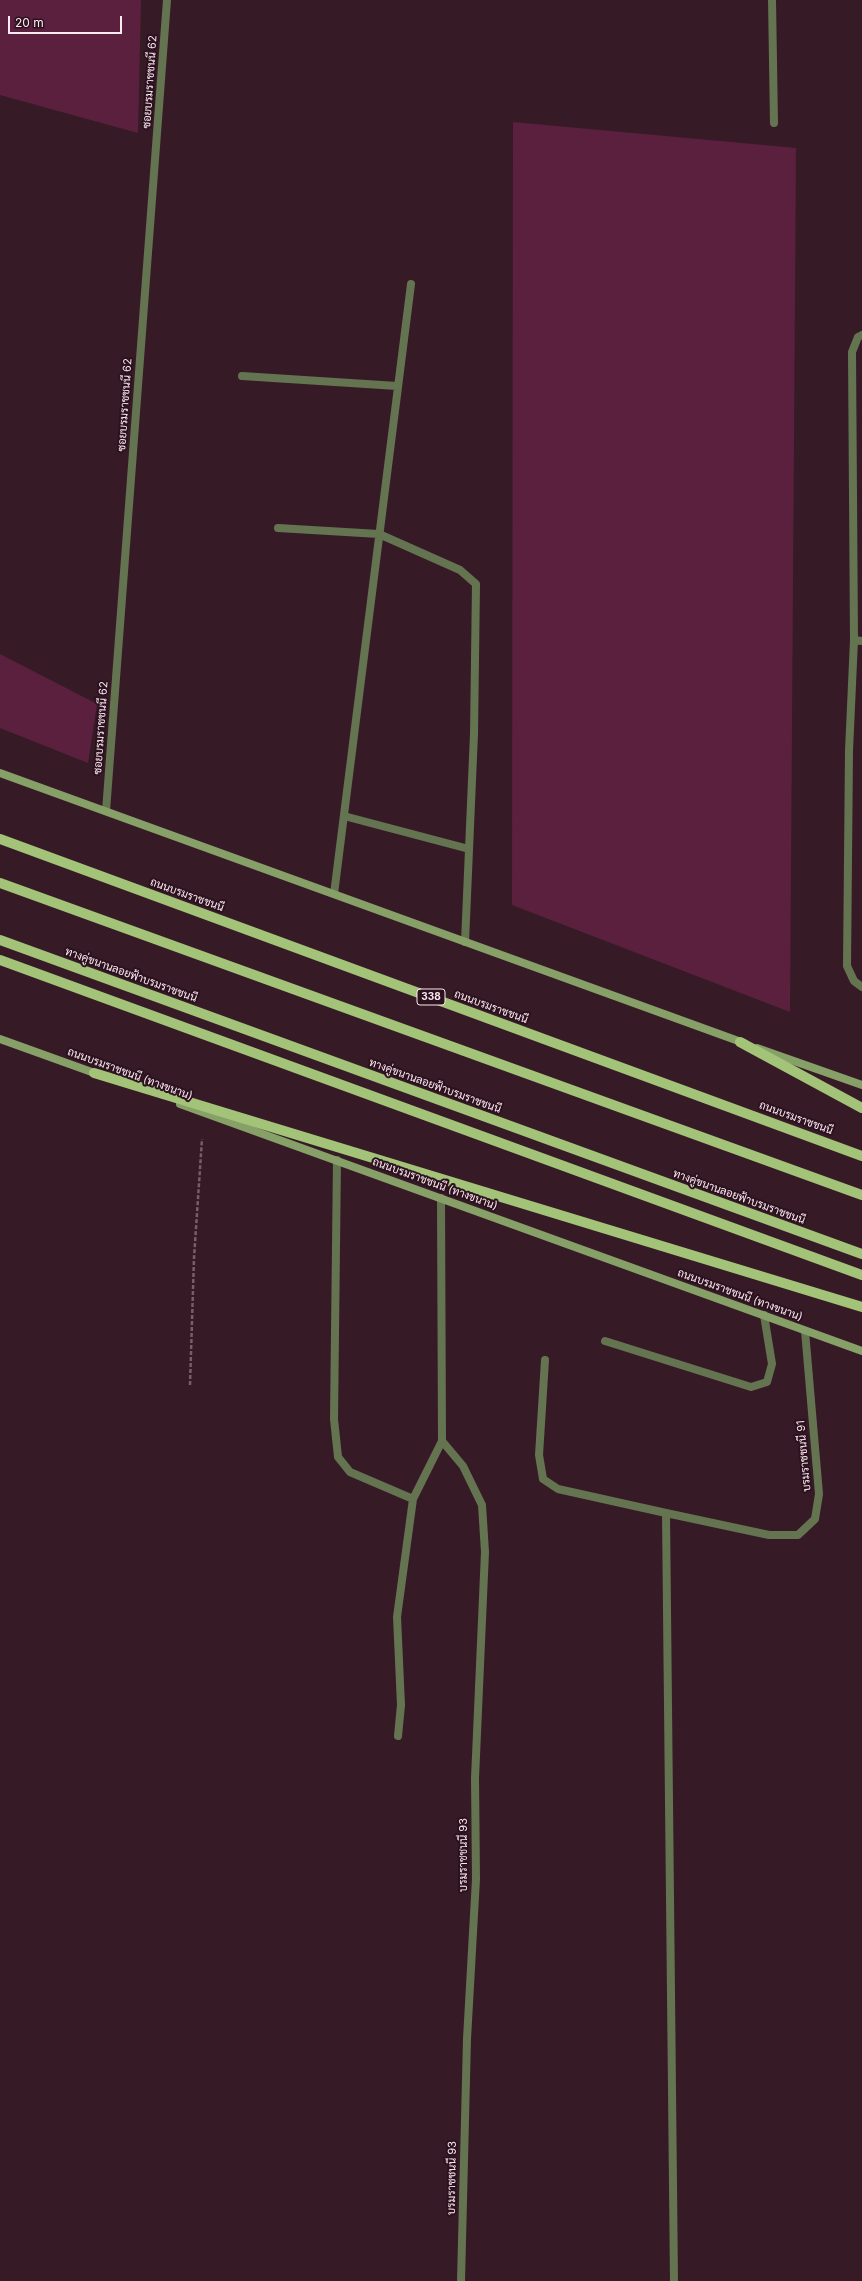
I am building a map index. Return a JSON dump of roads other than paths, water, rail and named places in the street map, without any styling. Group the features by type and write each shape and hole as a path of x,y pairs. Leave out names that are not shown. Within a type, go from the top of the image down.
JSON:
{"main road":[{"path":"0,773 862,1085"},
{"name":"ถนนบรมราชชนนี","path":"0,839 862,1156"},
{"path":"0,883 862,1195"},
{"name":"ทางคู่ขนานลอยฟ้าบรมราชชนนี","path":"0,940 862,1254"},
{"path":"0,960 862,1276"},
{"name":"ถนนบรมราชชนนี (ทางขนาน)","path":"0,1039 862,1351"},
{"path":"740,1042 862,1108"},
{"path":"94,1073 862,1307"}],"street":[{"name":"ซอยบรมราชชนนี 62","path":"106,811 167,0"},
{"path":"772,0 774,123"},
{"path":"334,894 411,284"},
{"path":"862,335 858,337 852,352 858,641 849,759 847,966 854,982 862,987"},
{"path":"242,376 398,386"},
{"path":"278,528 379,534 460,570 476,584 474,734 465,942"},
{"path":"344,816 469,849"},
{"path":"336,1160 334,1412 338,1456 350,1472 414,1499"},
{"path":"398,1736 401,1706 397,1617 414,1499 442,1441 441,1198"},
{"path":"605,1341 750,1387 767,1382 772,1364 764,1315"},
{"name":"บรมราชชนนี 91","path":"545,1360 539,1455 543,1479 558,1489 666,1513 769,1535 798,1535 815,1520 819,1494 805,1331"},
{"name":"บรมราชชนนี 93","path":"442,1441 464,1466 482,1505 485,1552 475,1778 476,1879 467,2039 461,2281"},
{"path":"666,1513 674,2281"}]}
